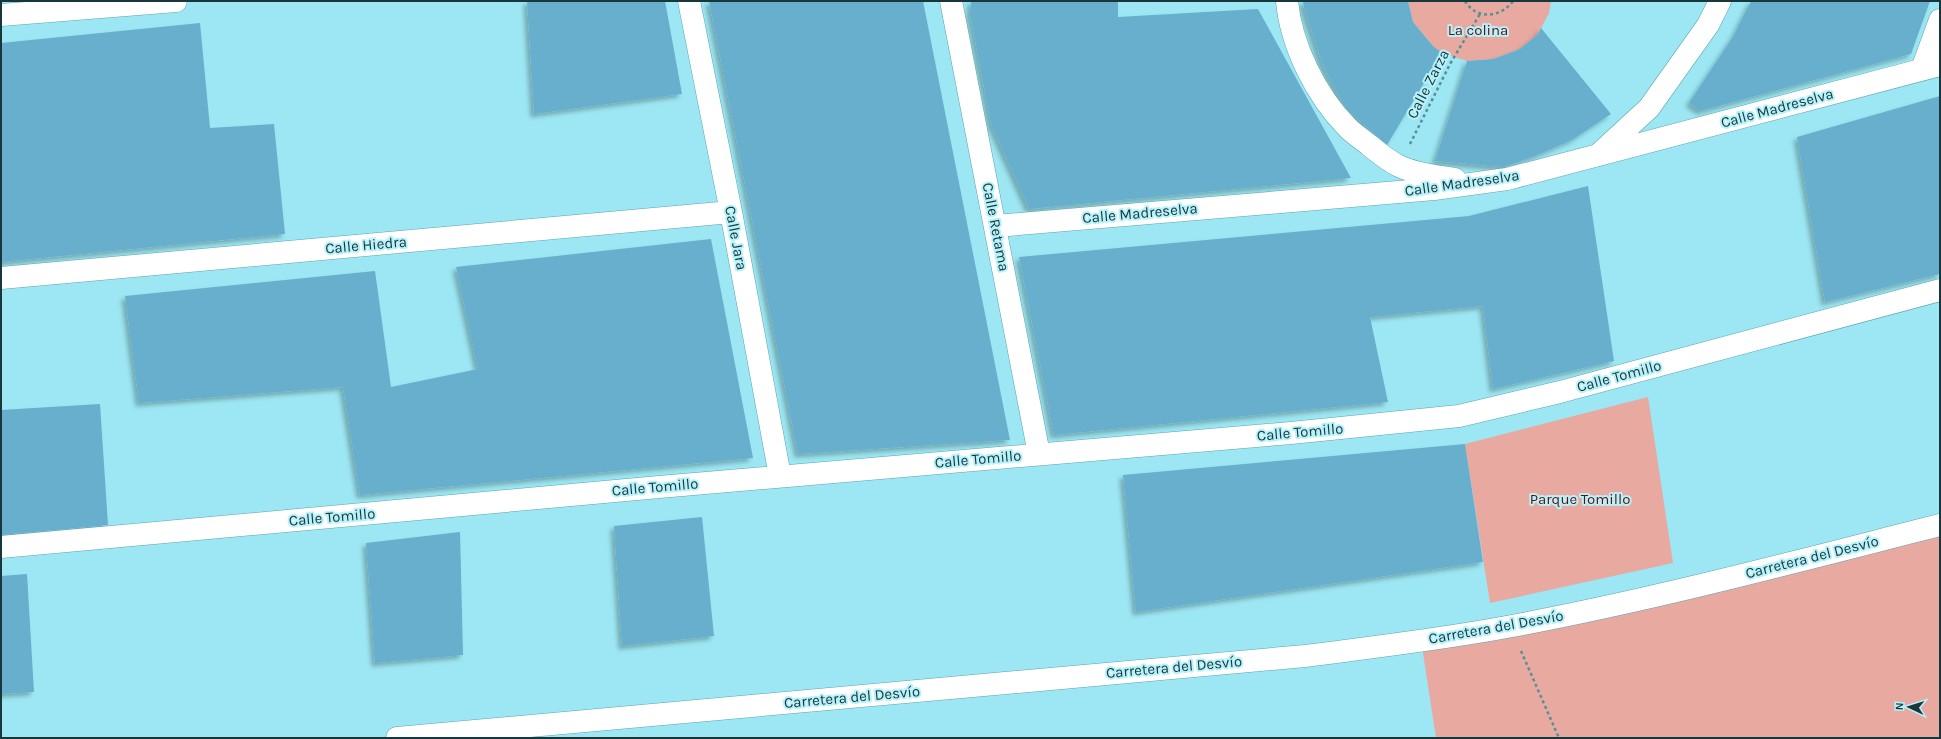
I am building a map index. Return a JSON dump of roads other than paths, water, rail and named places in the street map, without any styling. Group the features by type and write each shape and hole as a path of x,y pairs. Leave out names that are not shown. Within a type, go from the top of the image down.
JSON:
{"main road":[{"path":"1,15 176,1"},
{"name":"Calle Jara","path":"689,1 731,212 780,476"},
{"name":"Calle Retama","path":"951,1 996,226 1039,454"},
{"path":"1287,1 1288,13 1297,46 1316,87 1348,127 1377,152 1399,167 1435,176 1484,182"},
{"path":"1597,156 1649,108 1708,25 1720,1"},
{"path":"1931,67 1940,20"},
{"name":"Calle Madreselva","path":"996,226 1434,189 1507,179 1931,67"},
{"name":"Calle Hiedra","path":"1,278 731,212"},
{"name":"Calle Tomillo","path":"1,547 780,476 1291,433 1459,416 1560,392 1940,290"},
{"name":"Carretera del Desvío","path":"397,738 1305,656 1510,626 1576,613 1731,578 1940,525"}],"park label":[{"name":"La colina","path":"1478,30"},
{"name":"Parque Tomillo","path":"1580,499"}]}
